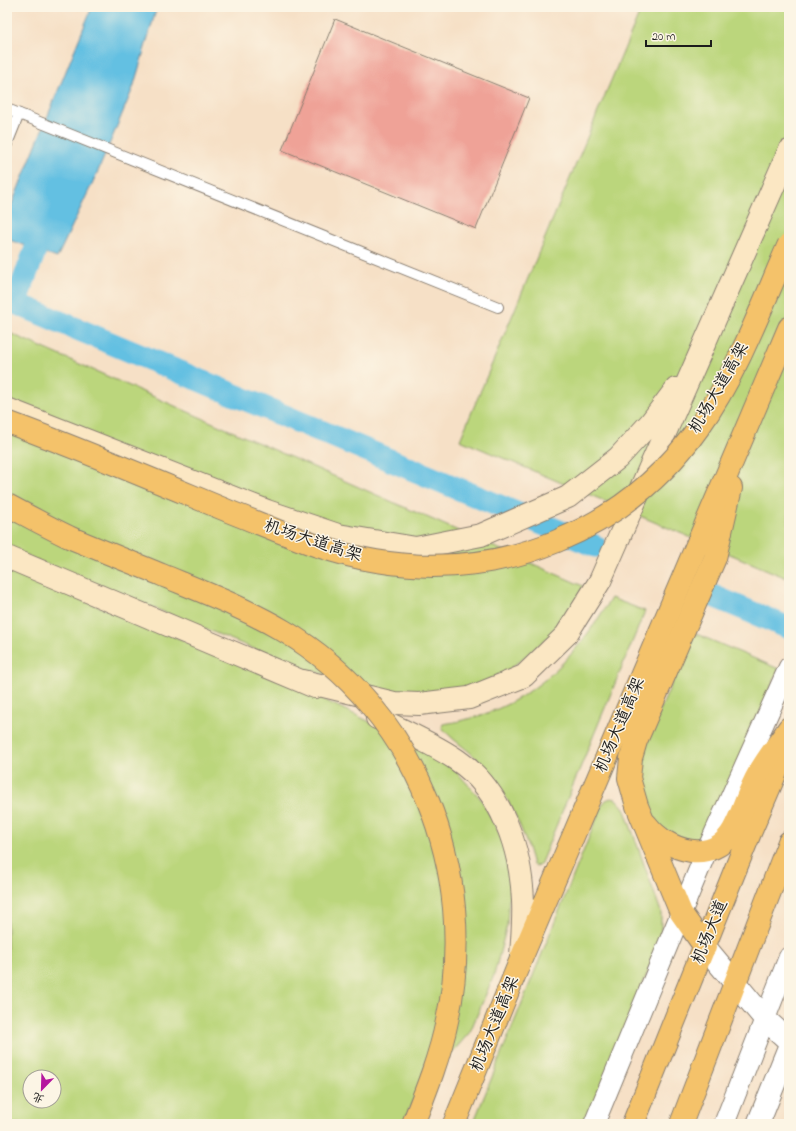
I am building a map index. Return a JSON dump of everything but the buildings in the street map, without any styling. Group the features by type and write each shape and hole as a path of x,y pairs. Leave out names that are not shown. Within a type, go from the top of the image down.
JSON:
{"main road":[{"path":"303,681 394,703 419,704 469,698 524,676 566,635 600,581 633,509 789,151"},
{"name":"机场大道高架","path":"7,422 312,544 374,561 421,566 482,563 547,547 595,523 633,498 667,466 699,427 725,384 745,344 789,244"},
{"name":"机场大道高架","path":"454,1124 521,959 743,432 789,328"},
{"path":"7,408 267,511 338,535 416,548 481,535 568,497 618,458 651,422 696,362"},
{"path":"705,947 681,913 637,806 629,778 631,758 636,741 715,558 743,432"},
{"path":"7,505 69,536 239,607 285,631 326,660 355,686 380,716 405,752 425,792 446,854 454,896 456,938 454,980 447,1021 436,1061 413,1124"},
{"path":"7,557 303,681 459,761 482,783 503,812 519,860 523,902 521,959"},
{"path":"637,806 648,826 655,834 671,846 689,852 707,850 721,842 732,831 758,774 789,728"},
{"name":"机场大道","path":"633,1124 789,742"},
{"path":"681,1124 789,842"}],"street":[{"path":"594,1124 707,850 788,669"},
{"path":"705,947 765,1019 789,1041"},
{"path":"724,1124 789,957"},
{"path":"758,1124 789,1047"}],"lane":[{"path":"7,109 498,307"},
{"path":"7,144 19,114"}],"green space":[{"path":"642,7 789,7 789,579 460,440"},
{"path":"7,332 583,586 570,614 553,633 510,669 470,688 393,695 296,666 7,548"},
{"path":"7,570 281,679 426,749 454,769 481,799 503,840 510,883 507,925 494,975 470,1032 415,1095 403,1124 7,1124"},
{"path":"611,598 645,611 540,865 535,866 533,865 519,823 497,784 478,760 442,727 443,724 472,718 498,709 521,697 542,682 562,664 580,644"},
{"path":"694,633 779,669 708,831 698,838 689,841 659,827 654,819 641,787 639,778 639,758"},
{"path":"611,798 616,799 624,808 661,912 661,938 588,1124 473,1124 602,805 606,800"}],"water":[{"path":"92,7 157,7 133,88 99,169 57,258 7,239 7,216"}],"waterway":[{"path":"46,222 15,303 595,546"},
{"path":"713,596 789,628"}]}
